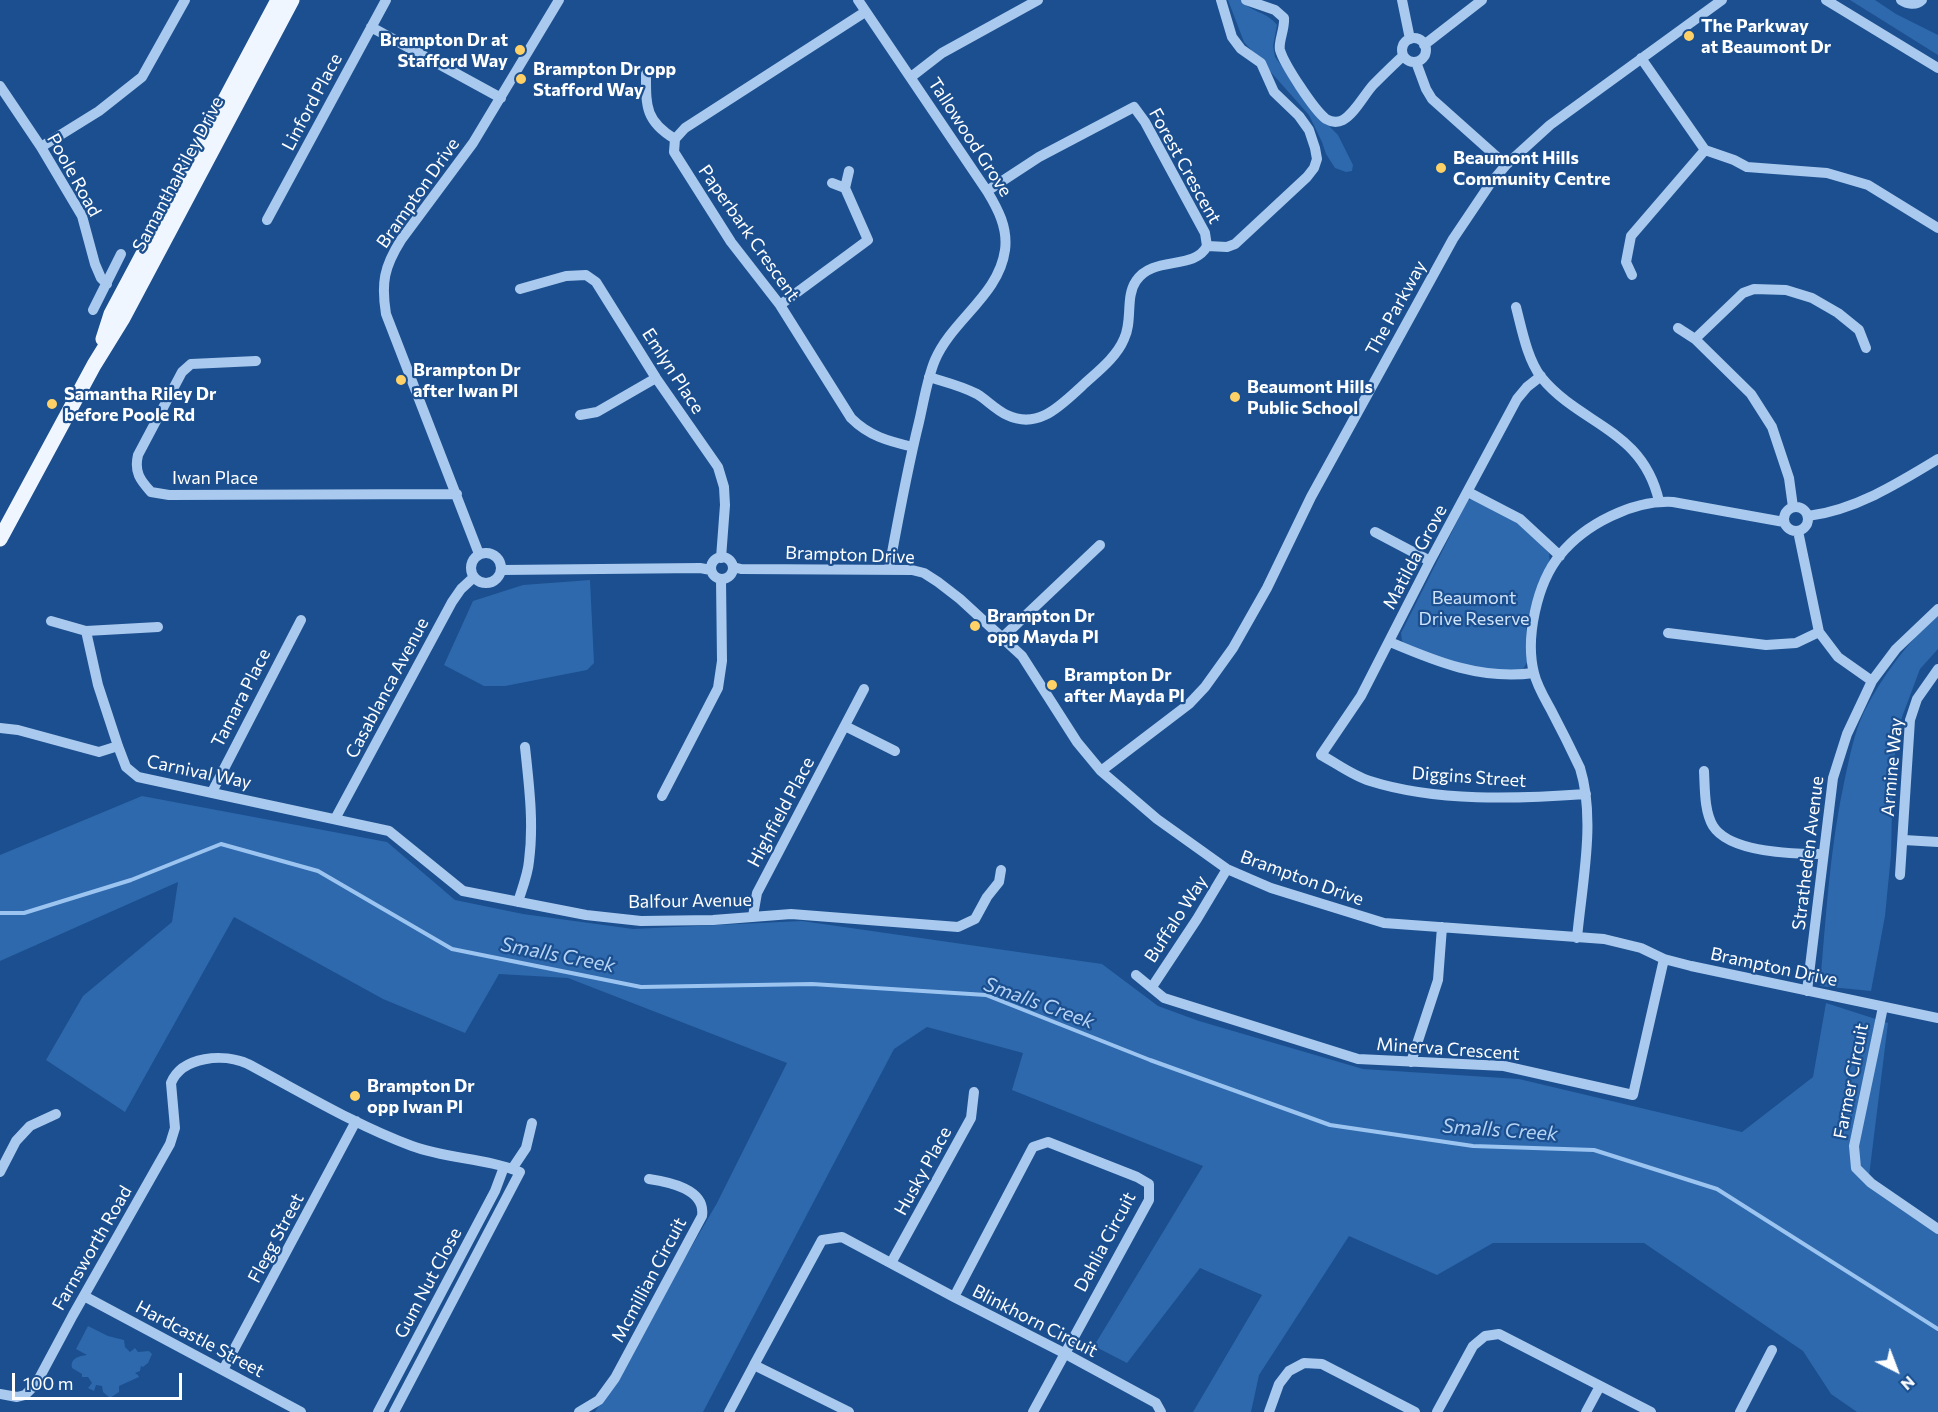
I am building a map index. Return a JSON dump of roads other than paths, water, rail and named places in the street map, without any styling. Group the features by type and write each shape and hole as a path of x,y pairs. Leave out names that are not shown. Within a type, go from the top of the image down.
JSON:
{"main road":[{"name":"Samantha Riley Drive","path":"94,365 111,314 278,0"},
{"name":"Samantha Riley Drive","path":"0,539 94,365 123,318 292,0"}],"street":[{"path":"41,147 99,111 142,77 185,0"},
{"name":"Linford Place","path":"267,220 386,0"},
{"name":"Brampton Drive","path":"479,554 386,314 383,287 385,272 396,248 473,143 559,0"},
{"name":"Tallowood Grove","path":"858,0 987,190 1003,220 1006,248 1003,263 996,278 944,344 935,360 913,447 889,569"},
{"path":"911,77 942,53 1038,0"},
{"path":"1207,246 1227,247 1243,239 1307,177 1317,159 1312,138 1304,122 1274,92 1261,63 1241,49 1232,37 1221,0"},
{"path":"1246,0 1275,10 1284,18 1284,34 1279,46 1284,62 1317,110 1327,120 1338,122 1347,117 1373,86 1403,56"},
{"path":"1402,0 1410,39"},
{"path":"1424,45 1482,0"},
{"name":"The Parkway","path":"1101,771 1189,704 1205,687 1233,648 1267,588 1311,497 1453,239 1490,184 1506,165 1550,125 1722,0"},
{"path":"1826,0 1938,68"},
{"path":"1901,0 1908,4 1919,3 1922,0"},
{"path":"646,74 647,107 651,118 657,126 675,139 685,128 866,12"},
{"path":"371,27 501,98"},
{"path":"1410,39 1402,48 1403,56 1416,62"},
{"path":"1410,39 1419,40 1424,45 1424,55 1416,62"},
{"path":"1641,58 1705,150 1747,167 1827,173 1868,185 1938,228"},
{"path":"1416,62 1432,99 1506,165"},
{"name":"Poole Road","path":"0,86 41,147 82,216 100,278 107,284"},
{"name":"Forest Crescent","path":"929,377 975,393 1007,415 1018,419 1040,418 1058,408 1101,369 1119,349 1125,338 1132,288 1136,280 1150,268 1198,257 1207,246 1204,233 1145,122 1134,107 1039,157 987,190"},
{"name":"Paperbark Crescent","path":"675,139 674,152 679,162 731,242 780,304 851,418 861,428 880,439 913,447"},
{"path":"1632,275 1626,262 1631,236 1705,150"},
{"path":"780,304 868,240 845,188 849,171"},
{"path":"832,183 845,188"},
{"path":"93,310 121,254"},
{"name":"Emlyn Place","path":"520,289 566,276 586,274 597,282 656,378 718,467 724,487 725,505 721,558"},
{"path":"1695,339 1743,293 1754,289 1786,290 1812,298 1838,313 1859,330 1866,348"},
{"path":"1516,307 1524,339 1541,376 1567,400 1608,428 1630,448 1652,476 1659,501"},
{"path":"1678,328 1695,339 1751,394 1772,427 1789,478 1793,507"},
{"name":"Iwan Place","path":"256,361 191,364 182,372 138,455 135,467 140,480 151,492 169,495 457,494"},
{"name":"Matilda Grove","path":"1321,755 1361,696 1517,399 1541,376"},
{"path":"580,415 597,412 656,378"},
{"path":"1808,516 1846,508 1938,459"},
{"path":"1468,492 1520,519 1560,556"},
{"path":"1577,938 1588,816 1586,794 1580,768 1534,673 1532,634 1541,591 1560,556 1575,541 1613,516 1631,508 1659,501 1784,522 1790,530 1798,531 1806,526 1808,516"},
{"path":"1784,522 1786,511 1793,507 1801,508 1808,516"},
{"path":"1798,531 1819,632 1838,657 1872,681"},
{"path":"1375,532 1430,561"},
{"path":"1003,637 1100,545"},
{"path":"487,552 497,556 502,570 500,576 488,583 480,582 474,577 471,567 474,558 479,554 487,552"},
{"path":"711,570 714,561 721,558 728,559 733,567 731,574 721,579"},
{"name":"Brampton Drive","path":"733,567 741,569 889,569 924,573 938,582 1003,637 1030,666 1077,742 1101,771 1157,819 1227,869 1271,888 1384,923 1604,939 1641,948 1664,959 1938,1018"},
{"path":"502,570 700,568 711,570 721,579"},
{"name":"Casablanca Avenue","path":"335,819 452,602 461,589 474,577"},
{"path":"662,796 718,688 722,661 721,579"},
{"name":"Stratheden Avenue","path":"1807,991 1833,778 1847,734 1872,681 1896,649 1938,609"},
{"name":"Tamara Place","path":"213,792 301,620"},
{"path":"51,621 86,631 158,627"},
{"name":"Carnival Way","path":"86,631 98,685 126,768 138,777 335,819"},
{"path":"1668,633 1766,645 1796,644 1819,632"},
{"path":"1389,642 1443,664 1470,672 1520,675 1534,673"},
{"name":"Armine Way","path":"1900,875 1910,720 1917,699 1938,669"},
{"name":"Highfield Place","path":"753,916 757,893 864,689"},
{"path":"845,726 895,751"},
{"path":"0,728 18,730 99,752 118,746"},
{"path":"518,902 529,863 531,836 525,747"},
{"name":"Diggins Street","path":"1321,755 1368,781 1424,794 1532,798 1586,794"},
{"path":"1704,771 1708,811 1713,826 1725,838 1768,850 1793,854 1823,854"},
{"name":"Balfour Avenue","path":"335,819 389,831 463,891 586,915 641,921 713,920 791,914 958,927 975,919 987,897 999,882 1001,870"},
{"path":"1904,840 1938,842"},
{"name":"Buffalo Way","path":"1152,987 1227,869"},
{"path":"1411,1062 1438,980 1442,927"},
{"name":"Minerva Crescent","path":"1136,975 1164,998 1358,1059 1504,1066 1633,1095 1664,959"},
{"name":"Farmer Circuit","path":"1882,1007 1854,1146 1856,1168 1871,1183 1938,1229"},
{"name":"Farnsworth Road","path":"0,1394 16,1397 25,1395 36,1384 170,1144 175,1128 171,1083 181,1069 219,1057 230,1058 248,1064 356,1121"},
{"name":"Husky Place","path":"891,1263 970,1118 974,1092"},
{"path":"0,1172 16,1142 30,1126 56,1114"},
{"path":"356,1121 426,1151 512,1170"},
{"name":"Flegg Street","path":"222,1370 356,1121"},
{"name":"Gum Nut Close","path":"394,1412 512,1170 525,1148 532,1124"},
{"name":"Dahlia Circuit","path":"954,1297 1033,1147 1048,1142 1137,1177 1149,1185 1149,1200 1064,1353"},
{"name":"Gum Nut Close","path":"378,1412 495,1191 512,1170"},
{"name":"Mcmillian Circuit","path":"579,1412 598,1400 615,1378 702,1216 703,1209 700,1202 690,1192 668,1182 649,1179"},
{"name":"Blinkhorn Circuit","path":"754,1365 822,1240 842,1237 1156,1403 1161,1412"},
{"name":"Hardcastle Street","path":"84,1296 301,1412"},
{"path":"1437,1412 1473,1346 1491,1334 1507,1337 1651,1412"},
{"path":"1740,1412 1772,1350"},
{"path":"1033,1412 1064,1353"},
{"path":"1269,1412 1279,1384 1288,1371 1304,1363 1322,1364 1415,1412"},
{"path":"729,1412 754,1365 849,1412"},
{"path":"1586,1412 1600,1386"}],"waterway":[{"name":"Smalls Creek","path":"0,913 24,913 131,880 221,844 318,871 452,949 641,987 812,984 986,995 1150,1060 1330,1125 1473,1146 1594,1150 1717,1189 1938,1329"}],"place":[{"name":"The Parkway at Beaumont Dr","path":"1689,36"},
{"name":"Brampton Dr at Stafford Way","path":"520,50"},
{"name":"Brampton Dr opp Stafford Way","path":"521,79"},
{"name":"Beaumont Hills Community Centre","path":"1441,168"},
{"name":"Brampton Dr after Iwan Pl","path":"401,380"},
{"name":"Beaumont Hills Public School","path":"1235,397"},
{"name":"Samantha Riley Dr before Poole Rd","path":"52,404"},
{"name":"Brampton Dr opp Mayda Pl","path":"975,626"},
{"name":"Brampton Dr after Mayda Pl","path":"1052,685"},
{"name":"Brampton Dr opp Iwan Pl","path":"355,1096"}],"park label":[{"name":"Beaumont Drive Reserve","path":"1474,608"}]}
